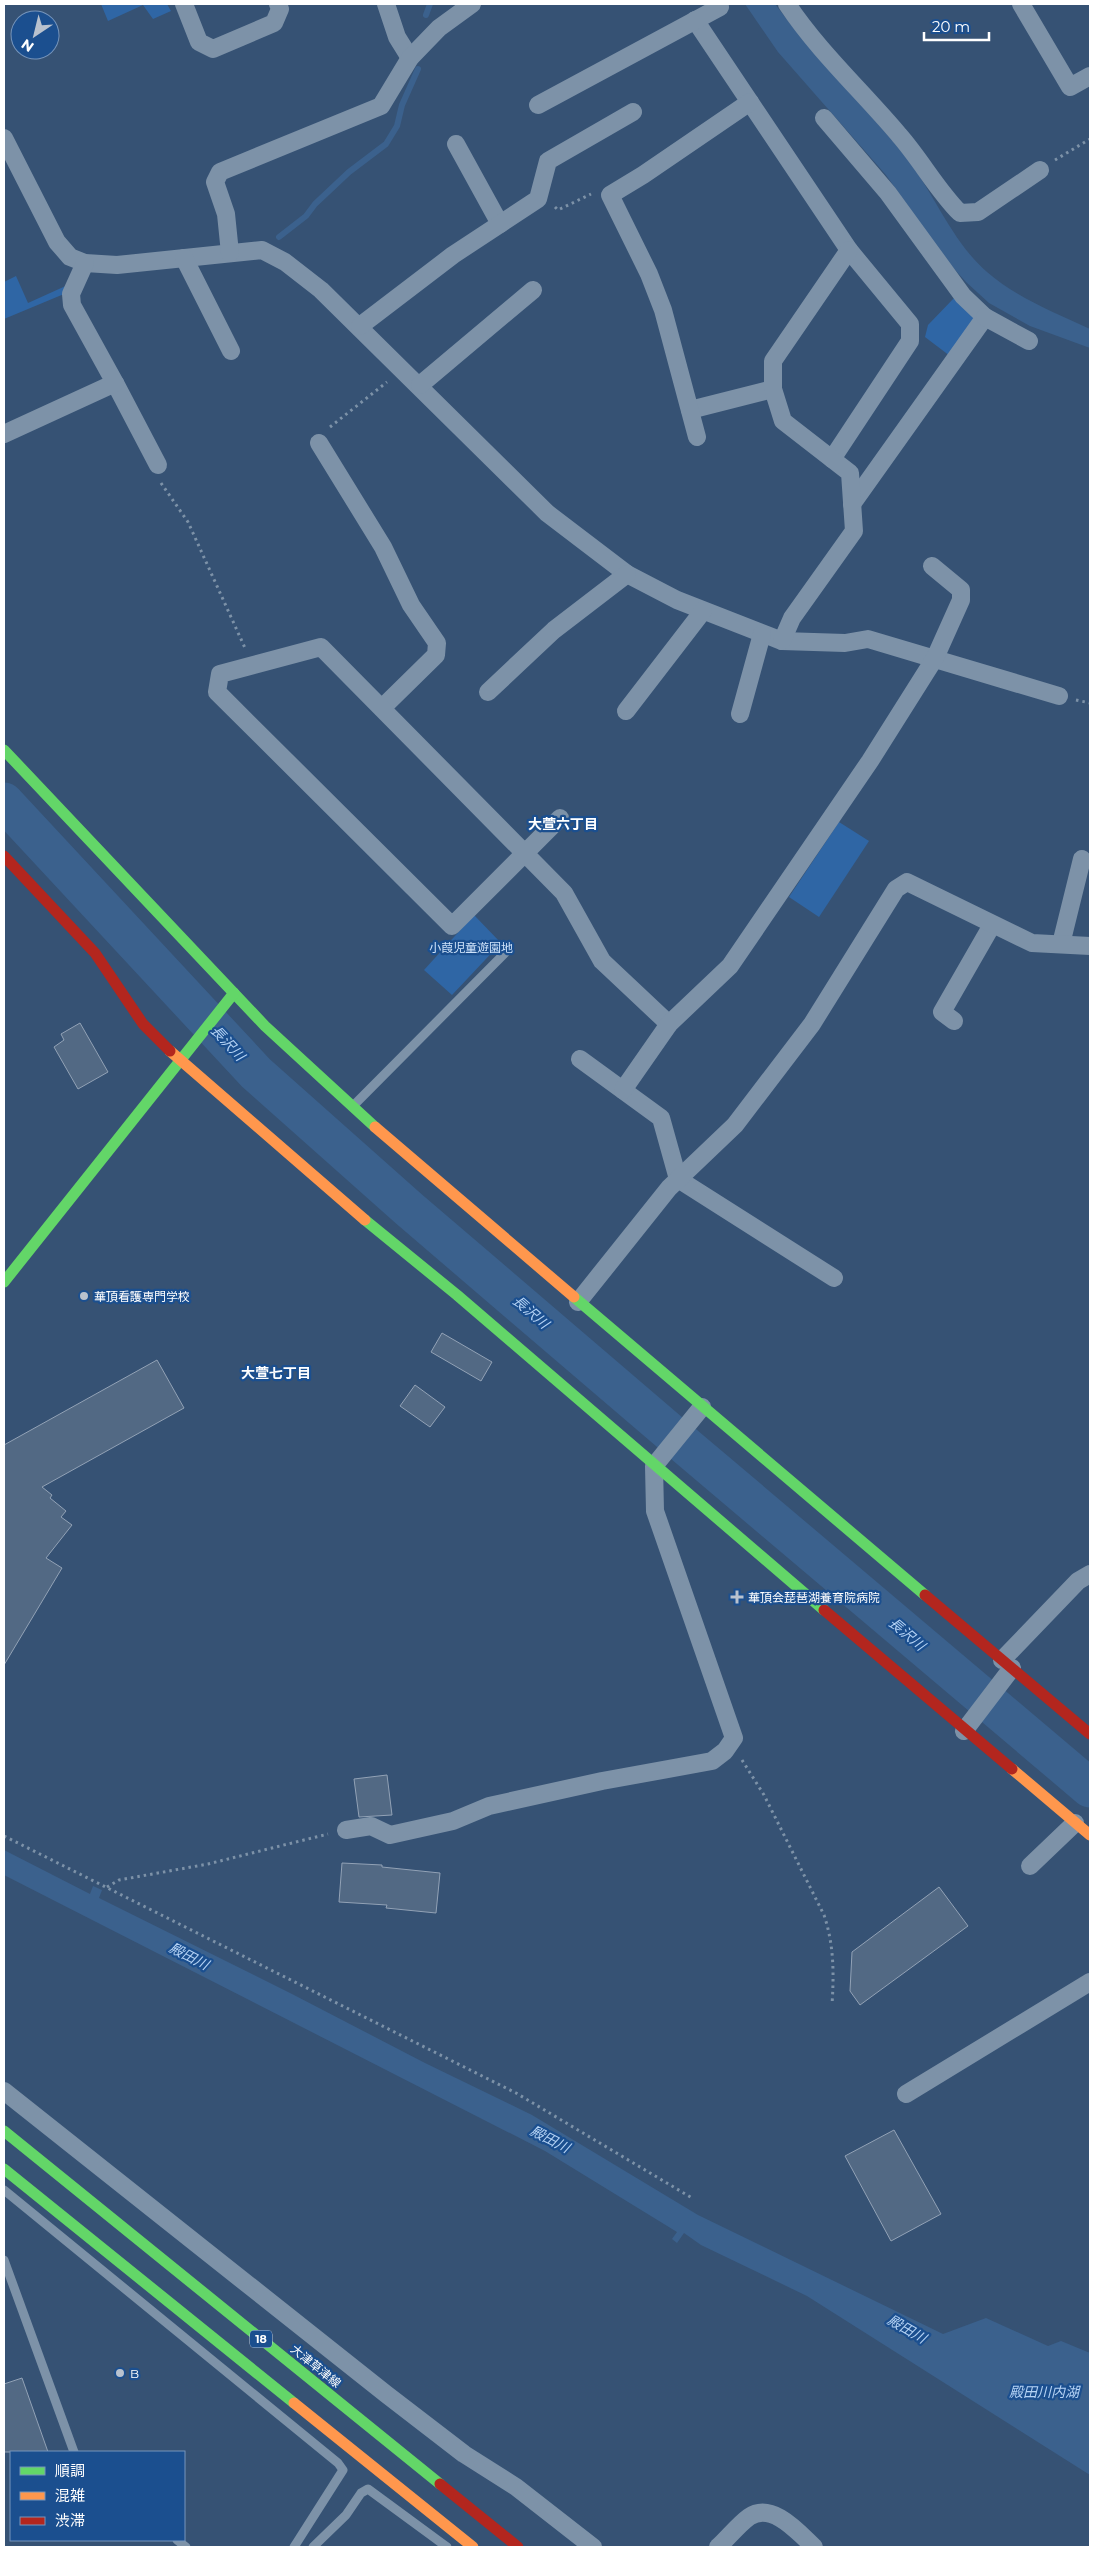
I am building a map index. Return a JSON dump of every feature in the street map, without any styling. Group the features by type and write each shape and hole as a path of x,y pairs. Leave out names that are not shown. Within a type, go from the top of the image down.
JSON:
{"street":[{"path":"184,4 199,42 213,49 274,23 280,9 278,4"},
{"path":"386,4 397,37 410,58"},
{"path":"230,253 226,214 215,182 220,172 381,106 410,58 439,28 472,4"},
{"path":"787,4 815,41 900,135 946,199 960,213 978,212 1040,170"},
{"path":"1021,4 1070,88 1090,76"},
{"path":"538,105 720,7"},
{"path":"696,20 849,250 910,324 910,341 832,459"},
{"path":"697,437 663,310 649,274 610,195 643,175 750,102"},
{"path":"360,326 453,255 538,199 548,161 633,112"},
{"path":"824,118 888,194 963,296 985,317 1029,341"},
{"path":"4,138 57,242 70,257 85,263 117,265 262,250 286,262 321,290 360,326 547,513 627,574 703,611 782,641 845,643 868,639 1059,696"},
{"path":"456,144 500,224"},
{"path":"782,641 792,618 854,531 850,473 783,421 773,389 773,361 849,250"},
{"path":"184,258 231,351"},
{"path":"85,263 70,294 72,305 158,465"},
{"path":"420,385 533,290"},
{"path":"852,504 985,317"},
{"path":"4,434 115,383"},
{"path":"690,410 773,389"},
{"path":"320,443 383,547 411,605 437,643 436,655 382,708"},
{"path":"623,1090 669,1024 730,966 870,761 935,658 961,600 961,590 932,566"},
{"path":"488,692 554,630 627,574"},
{"path":"626,711 703,611"},
{"path":"740,714 762,634"},
{"path":"560,818 526,852 452,926 217,692 220,674 321,647 526,852 564,893 602,961 669,1024"},
{"path":"4,750 265,1026 352,1107 578,1302 698,1412 1006,1669 1090,1734"},
{"path":"4,856 95,953 143,1024 178,1061 323,1186 457,1295 967,1727 1090,1835"},
{"path":"1061,944 1082,859"},
{"path":"578,1302 678,1179 735,1125 812,1024 896,889 907,882 1032,943 1090,946"},
{"path":"954,1021 942,1012 992,925"},
{"path":"4,1282 234,993"},
{"path":"580,1059 661,1118 678,1179 834,1278"},
{"path":"346,1830 370,1826 390,1835 453,1821 489,1806 602,1781 712,1761 726,1751 734,1738 655,1511 656,1464 698,1412"},
{"path":"967,1727 1006,1669 1078,1581 1090,1574"},
{"path":"1030,1866 1075,1823"},
{"path":"906,2094 1090,1982"},
{"path":"4,2091 401,2406 464,2454 516,2487 593,2547"},
{"name":"大津草津線","path":"4,2132 518,2547"},
{"name":"18","path":"4,2169 473,2547"},
{"path":"718,2547 750,2516 764,2512 789,2523 814,2547"}],"lane":[{"path":"352,1107 505,953"},
{"path":"4,2190 338,2463 343,2470 337,2483 294,2547"},
{"path":"4,2260 74,2451"},
{"path":"313,2547 346,2514 361,2493 368,2489 447,2547"}],"path":[{"path":"1040,170 1090,139"},
{"path":"538,199 552,201 558,210 599,191 610,195"},
{"path":"320,443 330,426 404,369"},
{"path":"158,465 162,484 188,522 253,665"},
{"path":"734,1738 745,1767 764,1794 824,1914 834,1966 832,2004"},
{"path":"107,1887 119,1880 208,1864 346,1830"},
{"path":"4,1836 516,2093 692,2198"}],"green space":[{"path":"101,4 167,4 171,11 153,19 143,5 108,21"},
{"path":"16,276 28,303 70,284 64,294 4,319 4,282"},
{"path":"955,297 978,319 950,356 925,337 928,325"},
{"path":"839,822 869,841 819,917 789,897"},
{"name":"小葭児童遊園地","path":"474,915 501,943 452,995 424,970"}],"water":[{"path":"745,4 775,4 805,42 901,151 923,181 962,245 974,259 987,272 1011,290 1090,329 1090,348 1030,326 989,303 966,282 947,261 886,175 778,52"},
{"name":"殿田川内湖","path":"4,1850 90,1894 93,1886 102,1890 99,1898 532,2115 698,2215 943,2334 986,2318 1048,2346 1061,2341 1090,2353 1090,2475 807,2296 701,2245 684,2233 677,2243 672,2239 677,2232 545,2151 4,1875"}],"building":[{"path":"80,1023 108,1072 78,1089 54,1047 64,1040 61,1034"},
{"path":"442,1333 492,1362 481,1381 431,1352"},
{"path":"157,1360 184,1408 42,1487 52,1495 50,1498 66,1511 61,1517 72,1525 46,1558 62,1568 4,1665 4,1445"},
{"path":"415,1385 445,1407 430,1427 400,1406"},
{"path":"387,1775 392,1815 359,1817 354,1779"},
{"path":"342,1863 382,1865 382,1867 440,1873 436,1913 386,1908 387,1905 339,1902"},
{"path":"939,1887 968,1926 860,2005 850,1991 852,1952"},
{"path":"894,2130 941,2214 891,2241 845,2156"},
{"path":"22,2378 48,2451 4,2452 4,2384"}],"waterway":[{"path":"426,15 430,4"},
{"path":"279,237 306,216 315,204 349,172 386,144 397,126 402,105 418,69"},
{"name":"長沢川","path":"4,802 256,1073 409,1209 1090,1788"}],"traffic: fast":[{"path":"4,750 265,1026 375,1127"},
{"path":"4,1282 234,993"},
{"path":"365,1220 457,1295 824,1610"},
{"path":"574,1297 925,1595"},
{"path":"4,2131 440,2484"},
{"path":"4,2169 294,2403"}],"traffic: slow":[{"path":"170,1051 365,1220"},
{"path":"375,1127 574,1297"},
{"path":"1012,1769 1090,1835"},
{"path":"294,2403 473,2547"}],"traffic: jam":[{"path":"4,856 95,953 143,1024 170,1051"},
{"path":"925,1595 1090,1734"},
{"path":"824,1610 1012,1769"},
{"path":"440,2484 518,2547"}],"place":[{"name":"華頂看護専門学校","path":"84,1296"},
{"name":"華頂会琵琶湖養育院病院","path":"737,1597"},
{"name":"B","path":"120,2373"}],"district":[{"name":"大萱六丁目","path":"563,824"},
{"name":"大萱七丁目","path":"276,1373"}],"water label":[{"name":"殿田川","path":"189,1956"},
{"name":"殿田川","path":"550,2139"},
{"name":"殿田川","path":"907,2329"}]}
